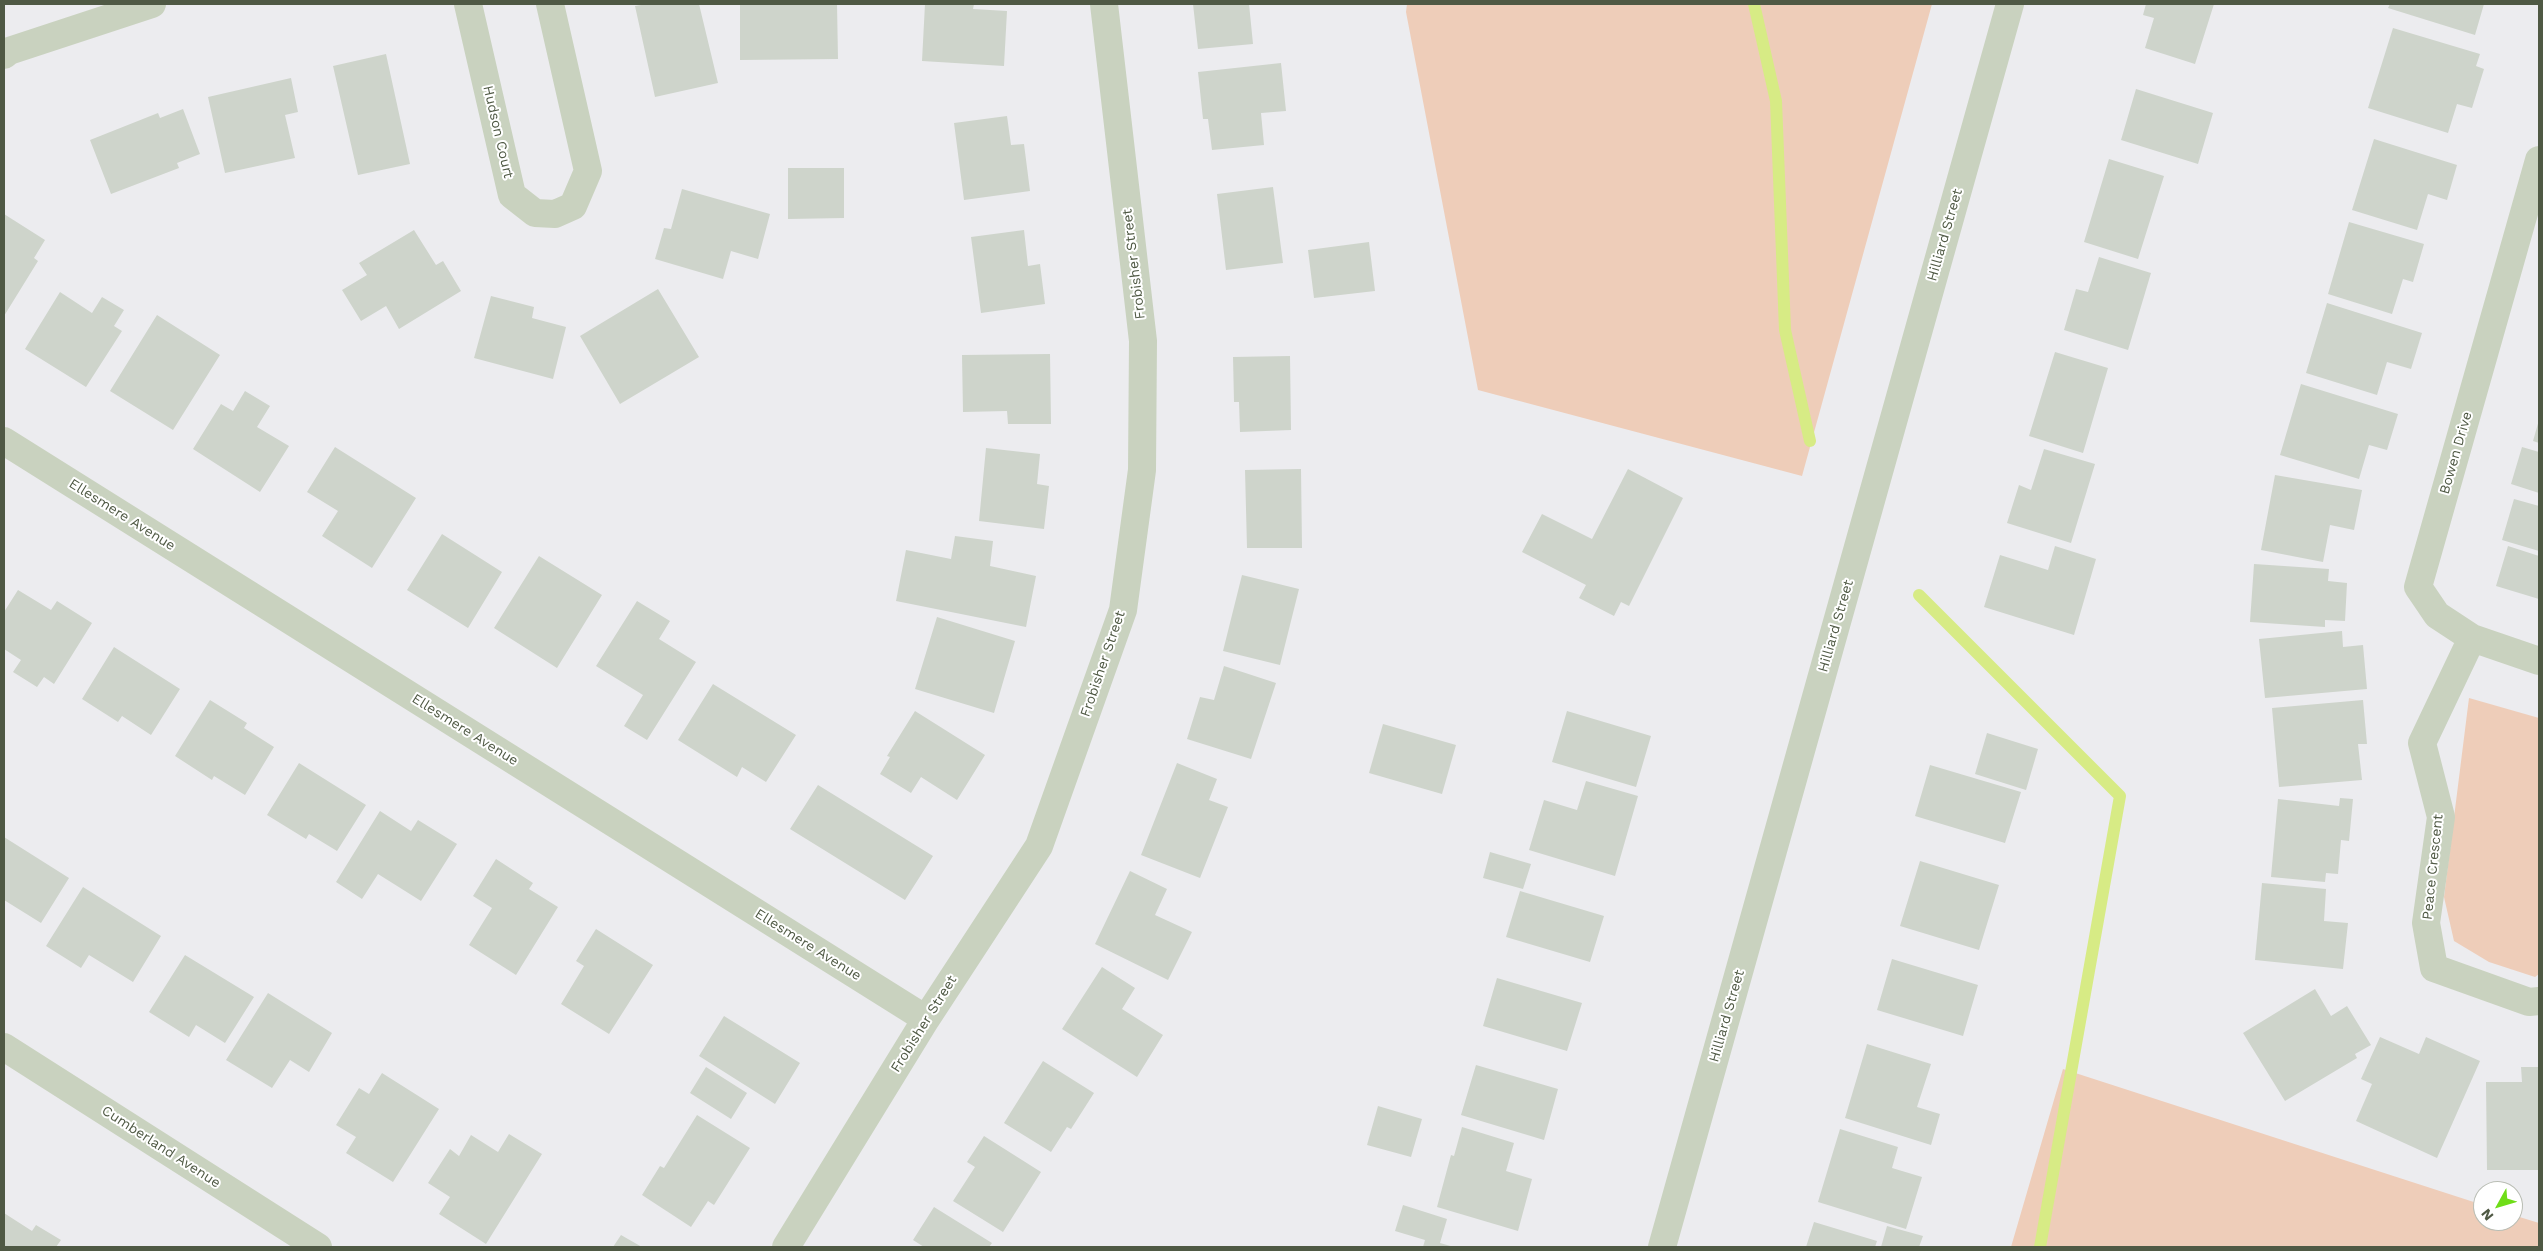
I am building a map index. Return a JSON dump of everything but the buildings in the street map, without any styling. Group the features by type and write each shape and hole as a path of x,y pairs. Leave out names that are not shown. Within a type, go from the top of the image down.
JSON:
{"street":[{"path":"4,56 9,51 152,4"},
{"name":"Hudson Court","path":"468,4 512,195 536,213 555,214 573,206 588,171 550,4"},
{"name":"Frobisher Street","path":"786,1247 926,1019 1039,846 1123,610 1142,470 1143,341 1104,4"},
{"name":"Hilliard Street","path":"1662,1247 2010,4"},
{"name":"Bowen Drive","path":"2538,172 2418,587 2437,615 2472,638 2539,661"},
{"name":"Ellesmere Avenue","path":"4,441 926,1019"},
{"name":"Peace Crescent","path":"2472,638 2422,743 2441,817 2426,923 2434,968 2529,1002 2539,1001"},
{"name":"Cumberland Avenue","path":"4,1047 318,1247"}],"shaded area":[{"path":"1407,4 1932,4 1802,476 1478,390 1406,12"},
{"path":"2469,698 2539,718 2539,974 2535,977 2489,962 2454,941 2444,897"},
{"path":"2063,1069 2473,1202 2473,1231 2523,1231 2523,1218 2539,1223 2539,1247 2011,1247"}],"waterway":[{"path":"1754,4 1776,101 1785,330 1810,441"},
{"path":"1919,595 2120,796 2040,1247"}]}
